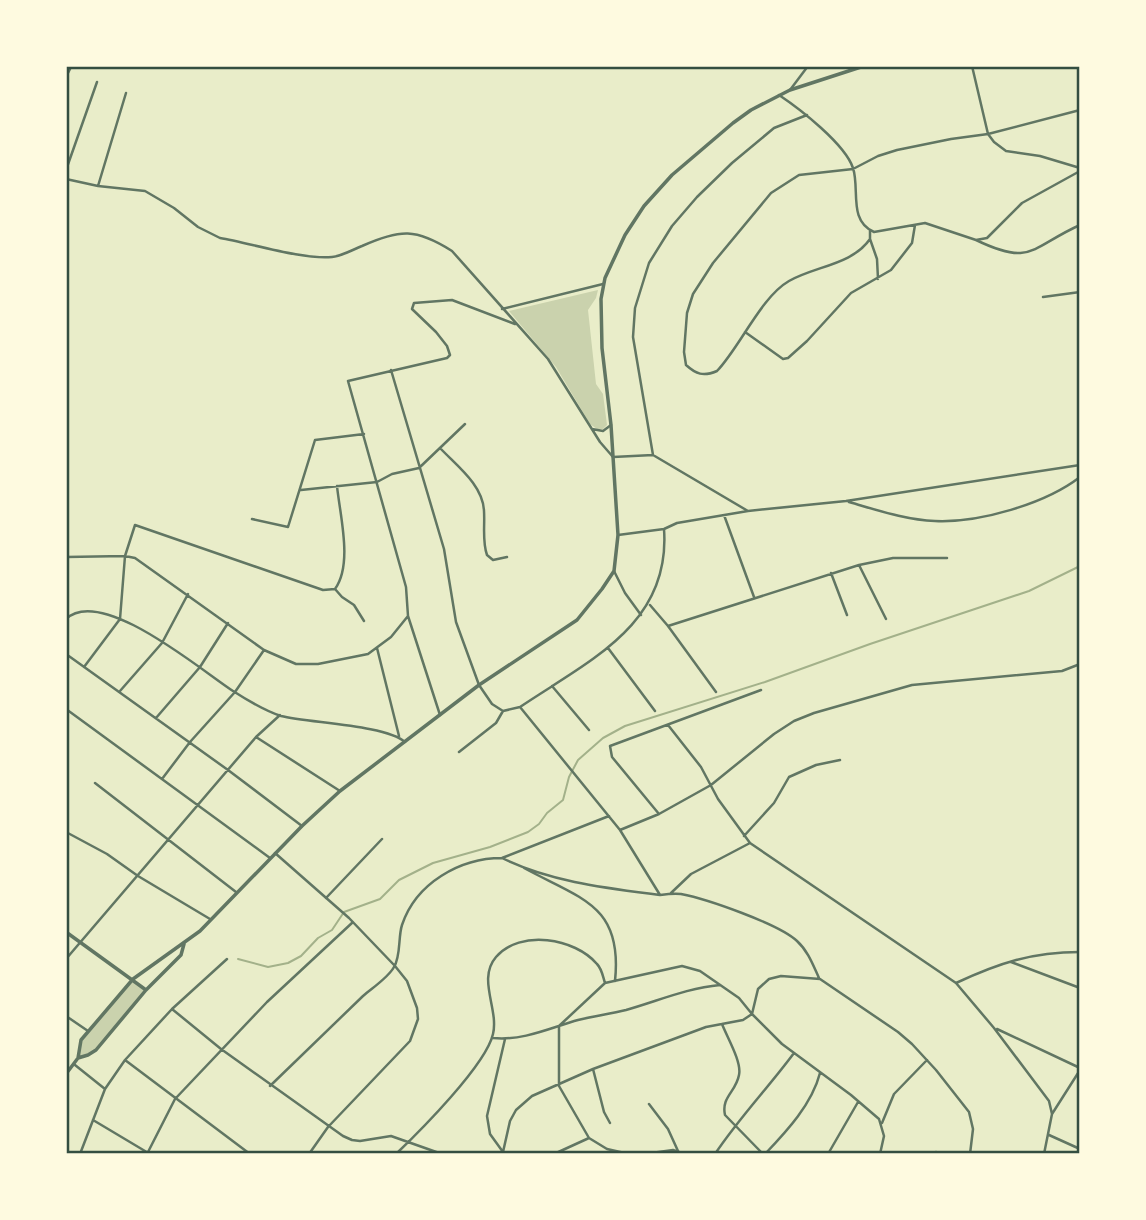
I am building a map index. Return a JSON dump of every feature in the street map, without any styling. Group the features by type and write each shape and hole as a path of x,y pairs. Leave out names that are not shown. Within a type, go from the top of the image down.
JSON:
{"street":[{"path":"790,90 808,66"},
{"path":"66,1074 78,1058 79,1045 88,1031 133,979 184,944 340,791 480,685 577,620 614,571 618,535 611,425 600,329 603,284 625,235 644,206 672,176 751,110 790,90 864,66"},
{"path":"972,66 988,134 994,142 1006,151 1051,159 1080,169"},
{"path":"66,77 70,69"},
{"path":"66,170 97,82"},
{"path":"98,186 126,93"},
{"path":"779,95 807,115 833,141 853,169 856,212 870,231 879,232 915,223 938,226 1009,254 1020,254 1029,252 1080,225"},
{"path":"870,239 852,257 817,268 781,286 717,371 700,375 686,365 684,352 687,313 693,294 713,263 771,193 799,176 853,169 897,150 988,134 1080,110"},
{"path":"653,455 633,337 635,308 649,263 672,226 732,163 774,128 807,115"},
{"path":"976,240 993,234 1022,203 1080,169"},
{"path":"66,178 154,195 198,227 220,238 318,257 343,254 394,233 420,234 452,251 535,344 558,373 592,429 613,457"},
{"path":"746,332 783,359 788,358 858,287 891,270 912,243 915,223"},
{"path":"870,231 877,259 878,279"},
{"path":"502,309 603,284"},
{"path":"1043,297 1080,292"},
{"path":"440,715 408,616 406,587 348,381 442,361 450,355 447,346 412,309 412,304 452,300 516,324"},
{"path":"391,370 444,549 456,622 480,685 492,704 503,711 520,707 608,648 641,615 649,604 664,556 664,529"},
{"path":"301,490 377,482 392,474 419,468 465,424"},
{"path":"592,429 603,431 611,425"},
{"path":"252,519 288,527 317,438 364,434"},
{"path":"440,448 480,493 484,509 487,555 494,560 507,557"},
{"path":"613,457 653,455 748,511"},
{"path":"618,535 664,529 677,523 748,511 846,501 1080,466"},
{"path":"846,501 918,519 953,521 1001,512 1057,491 1080,477"},
{"path":"335,589 342,575 345,557 337,486"},
{"path":"724,515 755,598"},
{"path":"84,667 120,619 125,556 136,525 323,590 335,589 354,605 364,621"},
{"path":"66,557 135,558 264,650 296,664 307,665 368,654 391,637 408,616"},
{"path":"668,626 859,565 893,558 947,558"},
{"path":"859,565 886,619"},
{"path":"614,571 625,593 641,615"},
{"path":"831,573 847,615"},
{"path":"119,692 162,643 188,594"},
{"path":"649,604 716,692"},
{"path":"66,620 74,613 82,611 120,619 141,628 235,692 279,715 399,736"},
{"path":"156,718 200,667 228,624"},
{"path":"377,648 399,736 405,742"},
{"path":"608,648 655,711"},
{"path":"162,779 190,742 235,692 264,650"},
{"path":"66,654 228,769 302,826"},
{"path":"620,830 659,814 711,785 774,734 804,717 912,685 1062,671 1080,664"},
{"path":"552,685 589,730"},
{"path":"659,814 609,750 614,744 761,690"},
{"path":"520,707 620,830 660,895"},
{"path":"66,709 270,858"},
{"path":"459,752 496,723 503,711"},
{"path":"66,959 228,769 279,715"},
{"path":"668,725 701,767 750,843 956,983 994,1027 1044,1093 1052,1114"},
{"path":"256,737 340,791"},
{"path":"744,836 774,803 789,778 816,765 840,760"},
{"path":"95,783 236,892"},
{"path":"271,1086 395,966 401,927 408,910 418,897 447,871 484,858 502,858 609,816"},
{"path":"66,832 107,854 138,876 211,919"},
{"path":"326,898 382,838"},
{"path":"671,893 691,874 750,843"},
{"path":"275,853 349,918 395,966 407,981 414,996 418,1019 415,1031 405,1046 328,1128 309,1153"},
{"path":"502,858 600,912 611,929 617,948 615,981"},
{"path":"520,866 579,883 660,895 671,893 688,896 784,932 803,948 820,979 898,1032 927,1060 969,1112 973,1129 970,1153"},
{"path":"93,1120 148,1153 175,1098 267,1002 353,922"},
{"path":"66,932 146,990"},
{"path":"396,1153 469,1074 492,1038 494,1023 488,977 491,964 499,954 508,948 538,939 568,945 598,964 605,983"},
{"path":"78,1058 96,1050 146,990 181,954 184,944"},
{"path":"956,983 983,970 1042,953 1080,952"},
{"path":"80,1153 104,1089 125,1060 172,1009 227,960"},
{"path":"1010,962 1080,988"},
{"path":"629,1153 607,1149 589,1138 559,1086 559,1026 605,983 682,967 700,971 739,998 752,1014 794,1053 859,1102 882,1123"},
{"path":"503,1153 510,1121 516,1110 532,1096 593,1069 722,1024 743,1020 752,1014 758,989 769,979 781,976 820,979"},
{"path":"492,1038 505,1039 539,1033 630,1009 688,989 720,985"},
{"path":"172,1009 328,1128 352,1140 391,1136 442,1153"},
{"path":"66,1016 88,1031"},
{"path":"722,1024 740,1069 738,1080 724,1102 724,1115 764,1153 793,1124 820,1072"},
{"path":"994,1027 1080,1069 1052,1114 1044,1153"},
{"path":"503,1153 490,1134 487,1116 505,1039"},
{"path":"715,1153 735,1124 759,1100 794,1053"},
{"path":"125,1060 250,1153"},
{"path":"880,1153 884,1136 882,1123 894,1094 927,1060"},
{"path":"74,1064 104,1089"},
{"path":"593,1069 604,1112 610,1123"},
{"path":"828,1153 859,1102"},
{"path":"649,1104 668,1129 678,1151"},
{"path":"1048,1135 1080,1149"},
{"path":"554,1153 589,1138"},
{"path":"644,1153 659,1150 685,1153"}],"green space":[{"path":"598,290 588,310 596,384 603,394 607,425 603,429 597,429 590,424 556,367 509,311"},
{"path":"133,979 146,990 92,1054 78,1058 79,1045"}],"waterway":[{"path":"238,959 268,967 288,963 301,956 318,938 332,930 344,912 380,899 399,880 433,863 490,847 528,832 563,800 569,777 578,760 603,738 625,726 765,682 1029,591 1080,566"}]}
